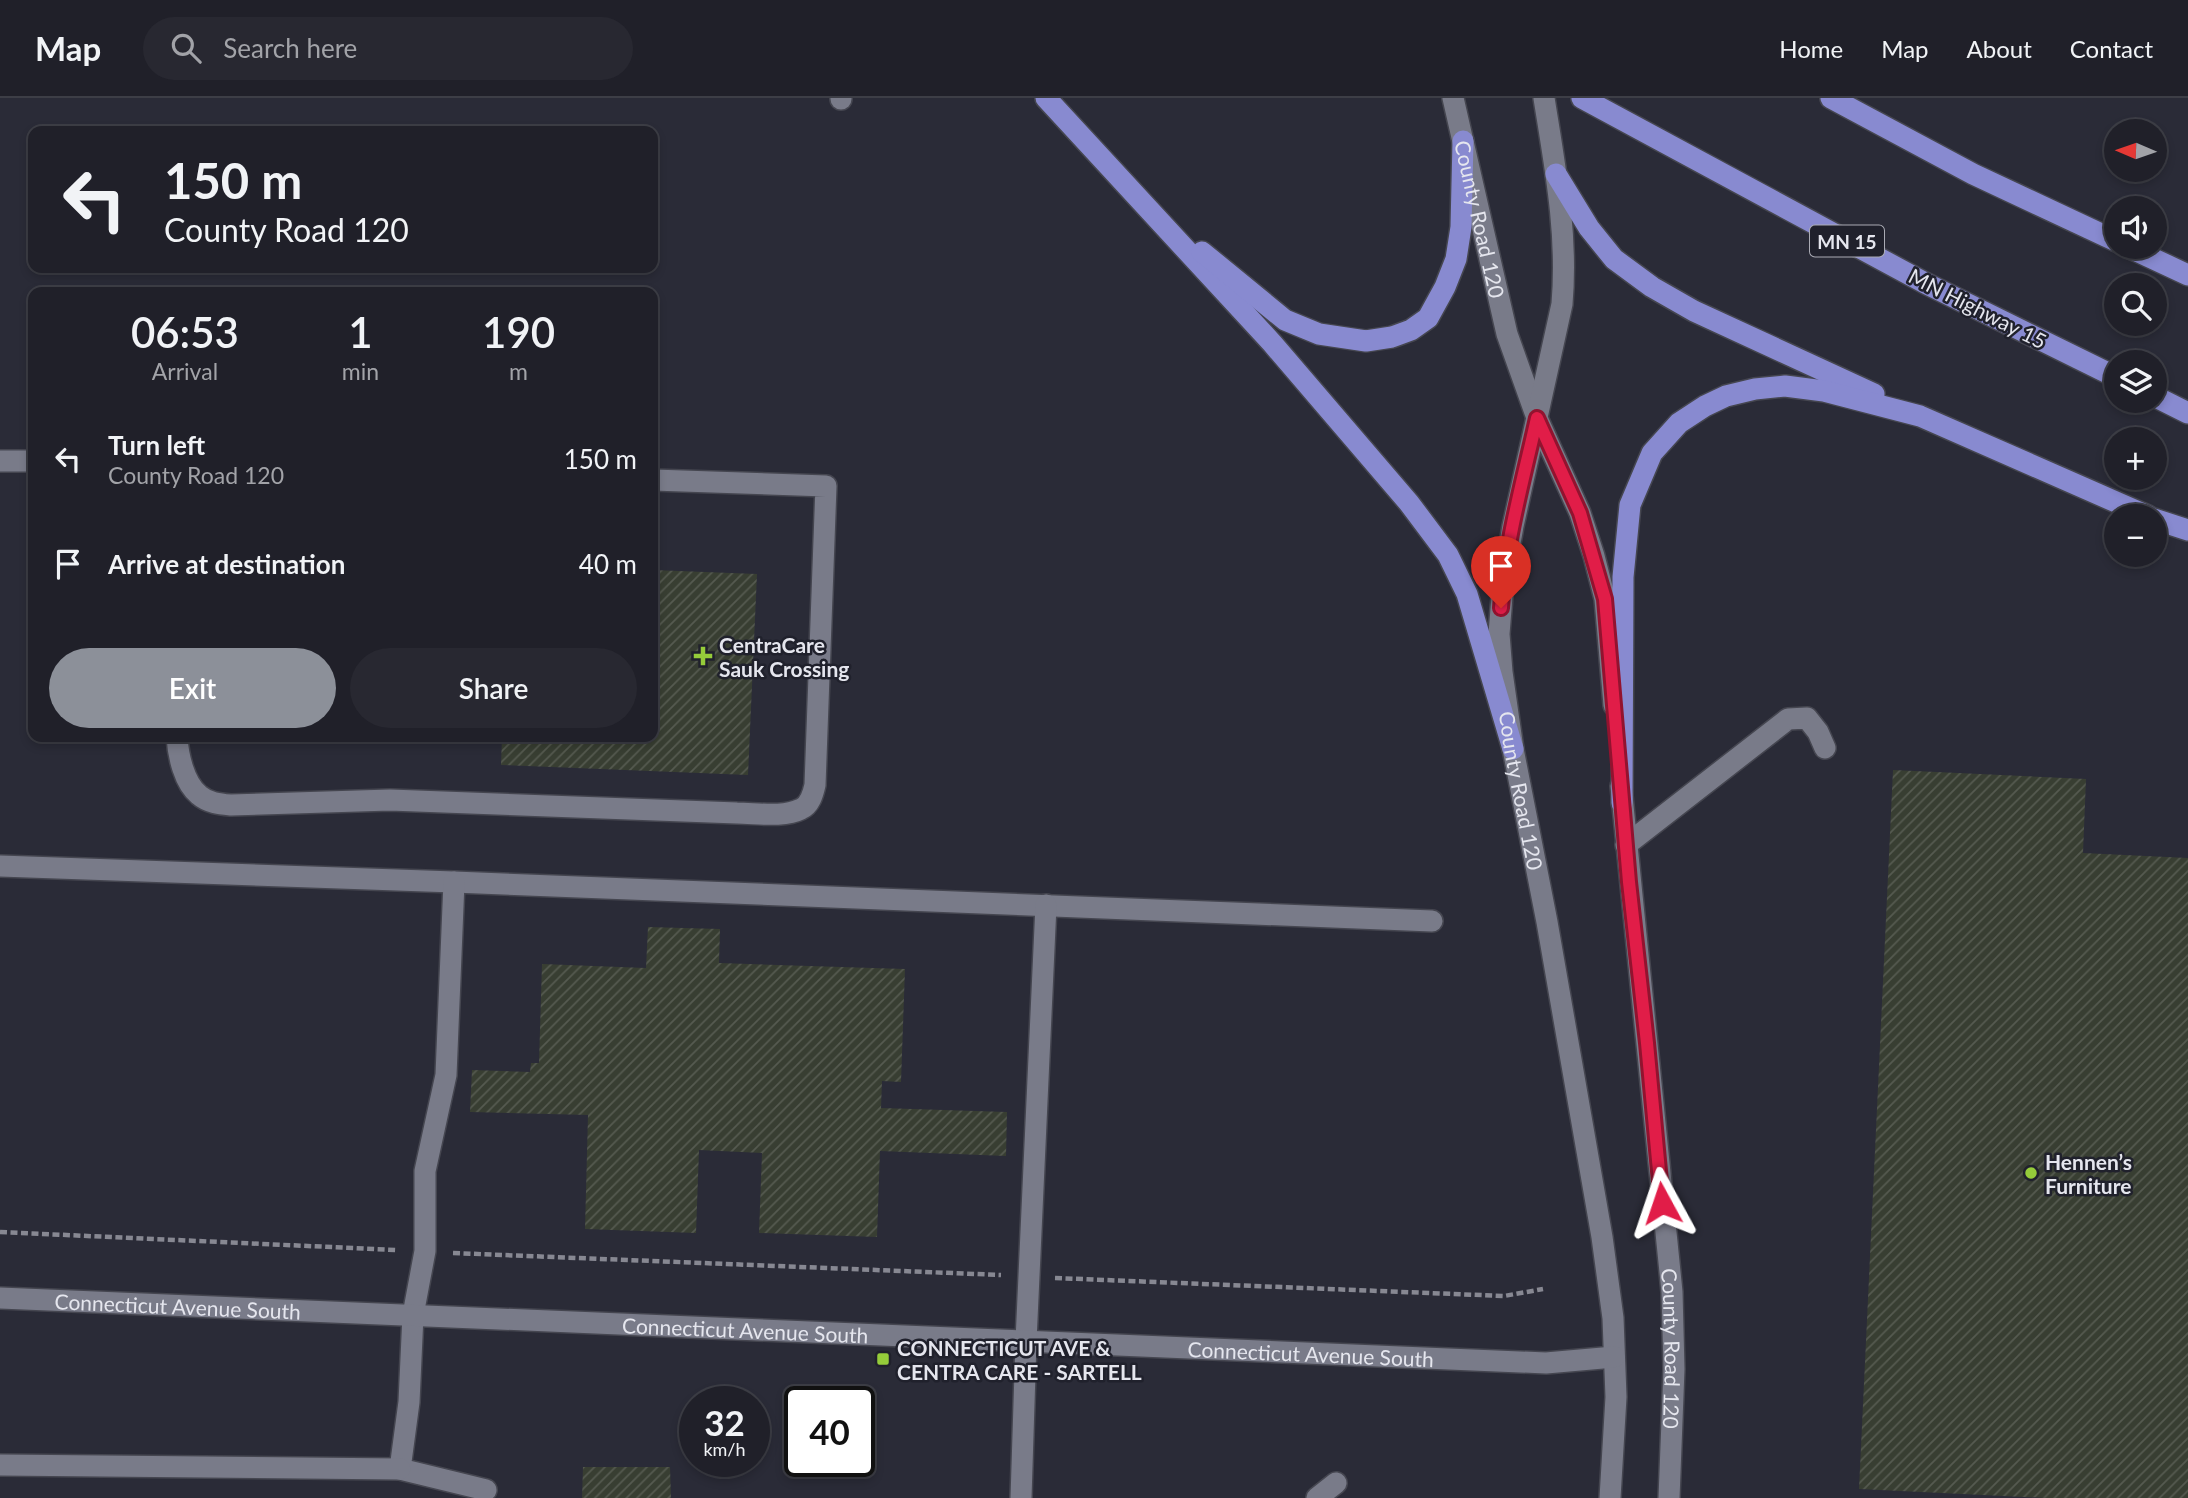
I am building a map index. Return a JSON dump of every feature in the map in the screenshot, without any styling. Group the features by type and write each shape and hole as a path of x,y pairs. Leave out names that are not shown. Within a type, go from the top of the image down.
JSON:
{"highway":[{"path":"1046,98 1272,343 1409,503 1448,555 1467,594 1513,749"},
{"name":"MN Highway 15","path":"1582,98 1913,276 2104,371"},
{"path":"1831,98 1973,174 2104,235"},
{"path":"1148,209 1285,320 1319,334 1340,339 1366,341 1392,337 1411,330 1428,318 1456,259 1461,226 1463,141"},
{"path":"1555,165 1589,228 1614,259 1652,287 1694,311 1929,421 2120,504"},
{"path":"2154,259 2188,275"},
{"path":"1622,803 1623,577 1630,505 1652,453 1679,423 1705,406 1726,396 1755,389 1785,386 1824,391 1920,416 1929,421"},
{"path":"2167,402 2188,413"},
{"path":"2167,523 2188,530"}],"street":[{"name":"County Road 120","path":"1544,98 1563,222 1566,267 1562,304 1503,584 1499,634 1513,749 1547,922 1602,1237 1613,1318 1616,1397 1610,1498"},
{"name":"County Road 120","path":"1454,101 1507,334 1537,418 1580,513 1605,599 1626,845 1672,1292 1674,1369 1669,1498"},
{"path":"0,461 28,461"},
{"path":"177,742 185,775 197,795 210,802 232,805 390,800 737,813 782,813 803,809 812,798 815,785 826,486 658,480"},
{"path":"1626,845 1788,719 1807,718 1818,732 1825,748"},
{"path":"0,866 1432,921"},
{"path":"400,1469 409,1402 413,1315 425,1251 425,1171 446,1075 454,882"},
{"path":"1021,1498 1046,905"},
{"name":"Connecticut Avenue South","path":"0,1298 1546,1363 1614,1357"},
{"path":"0,1465 400,1469 486,1490"},
{"path":"1317,1498 1336,1483"}],"path":[{"path":"0,1232 1504,1296 1543,1289"}],"building":[{"name":"CentraCare Sauk Crossing","path":"658,570 757,574 748,775 501,765 502,742 658,742"},
{"name":"Hennen’s Furniture","path":"1893,770 2086,779 2083,853 2188,858 2188,1498 2047,1498 1859,1489"},
{"path":"648,927 720,929 719,963 905,969 901,1082 882,1081 881,1108 1007,1112 1006,1156 880,1151 877,1237 759,1233 762,1153 699,1150 696,1233 585,1229 588,1115 470,1112 472,1070 530,1072 531,1063 539,1063 542,964 646,968"},
{"path":"583,1467 670,1467 671,1498 582,1498"}],"place":[{"name":"CentraCare Sauk Crossing","path":"703,656"},
{"name":"Hennen’s Furniture","path":"2031,1173"},
{"name":"CONNECTICUT AVE & CENTRA CARE - SARTELL","path":"883,1359"}],"route":[{"path":"1501,608 1513,526 1537,418 1580,513 1605,599 1629,882 1662,1203"}]}
